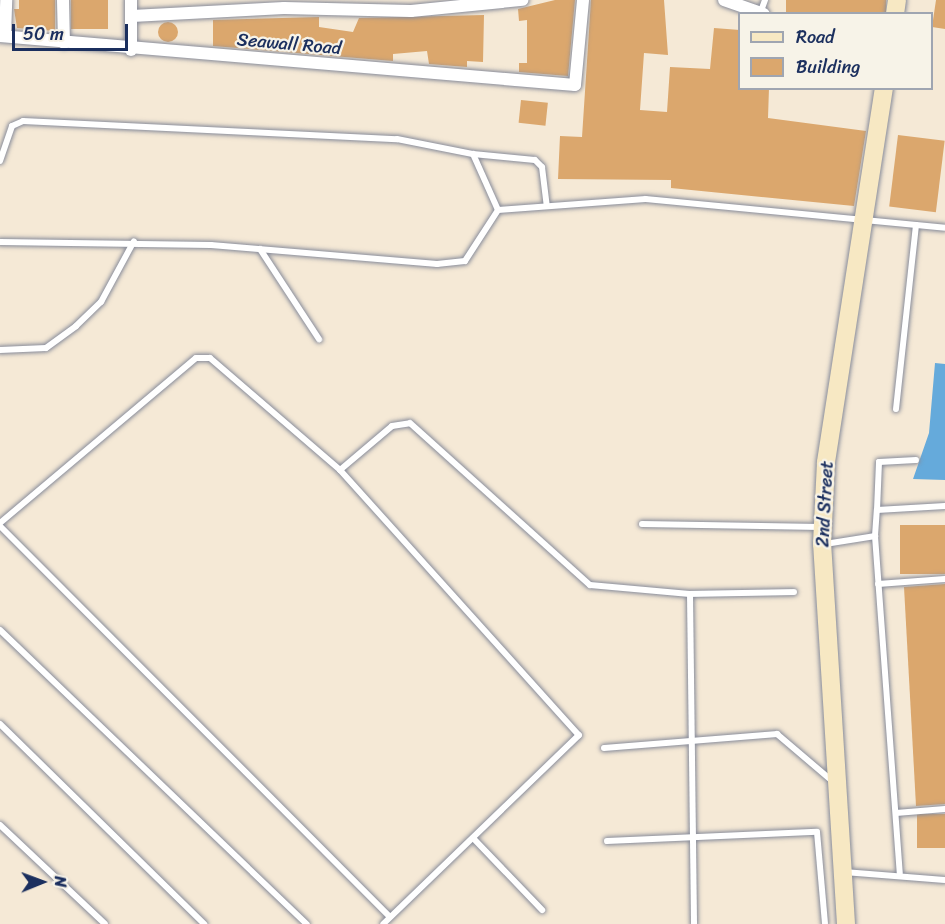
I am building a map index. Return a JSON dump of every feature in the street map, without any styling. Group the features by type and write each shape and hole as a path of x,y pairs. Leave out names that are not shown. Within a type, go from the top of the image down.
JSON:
{"street":[{"path":"3,36 6,0"},
{"path":"63,0 64,43"},
{"path":"131,0 131,50"},
{"path":"132,16 284,4 411,11 522,0"},
{"name":"Seawall Road","path":"3,36 131,50 575,85 583,0"},
{"path":"724,0 764,8"},
{"name":"2nd Street","path":"846,924 823,536 826,462 867,220 884,90"}],"lane":[{"path":"0,161 12,126 23,121 397,139 473,154 535,160 542,167 547,206"},
{"path":"473,154 498,210"},
{"path":"498,210 646,199 945,228"},
{"path":"0,242 134,241 437,264 465,261 498,210"},
{"path":"896,409 916,225"},
{"path":"0,350 46,348 76,327 101,302 134,241"},
{"path":"260,249 319,339"},
{"path":"383,924 579,735 340,470 203,357 41,483 0,524 390,917"},
{"path":"340,470 392,426 410,423 590,585 690,594 794,592"},
{"path":"900,873 875,536 879,462 916,460"},
{"path":"877,510 945,506"},
{"path":"642,524 823,536 875,536"},
{"path":"878,584 945,579"},
{"path":"690,594 694,924"},
{"path":"0,630 307,924"},
{"path":"0,724 204,924"},
{"path":"604,748 777,734 839,789"},
{"path":"896,813 945,809"},
{"path":"0,825 105,924"},
{"path":"607,841 817,832 825,924"},
{"path":"473,838 542,910"},
{"path":"842,872 900,873 945,880"}],"water":[{"path":"935,363 945,364 945,480 913,479 929,433"}],"building":[{"path":"19,0 55,0 55,31 17,28 14,9 19,9"},
{"path":"71,0 108,0 108,29 71,29"},
{"path":"555,0 575,0 568,76 519,72 519,63 527,63 527,20 519,21 518,9"},
{"path":"591,0 664,0 668,55 644,53 640,110 667,112 670,67 710,69 714,28 738,30 738,90 769,90 768,118 866,131 854,206 671,188 671,180 558,179 560,136 582,137"},
{"path":"786,0 886,0 886,12 786,12"},
{"path":"936,0 945,0 945,29 933,27"},
{"path":"484,15 483,62 467,61 467,67 429,64 427,51 393,54 393,61 213,46 213,20 319,17 319,27 353,32 359,18"},
{"path":"168,22 175,25 178,32 175,39 168,42 161,39 158,32 161,25"},
{"path":"521,100 548,103 545,126 519,123"},
{"path":"898,135 945,141 936,212 889,206"},
{"path":"900,525 945,525 945,574 900,574"},
{"path":"945,584 945,804 916,806 904,587"},
{"path":"917,814 945,814 945,848 917,848"}]}
